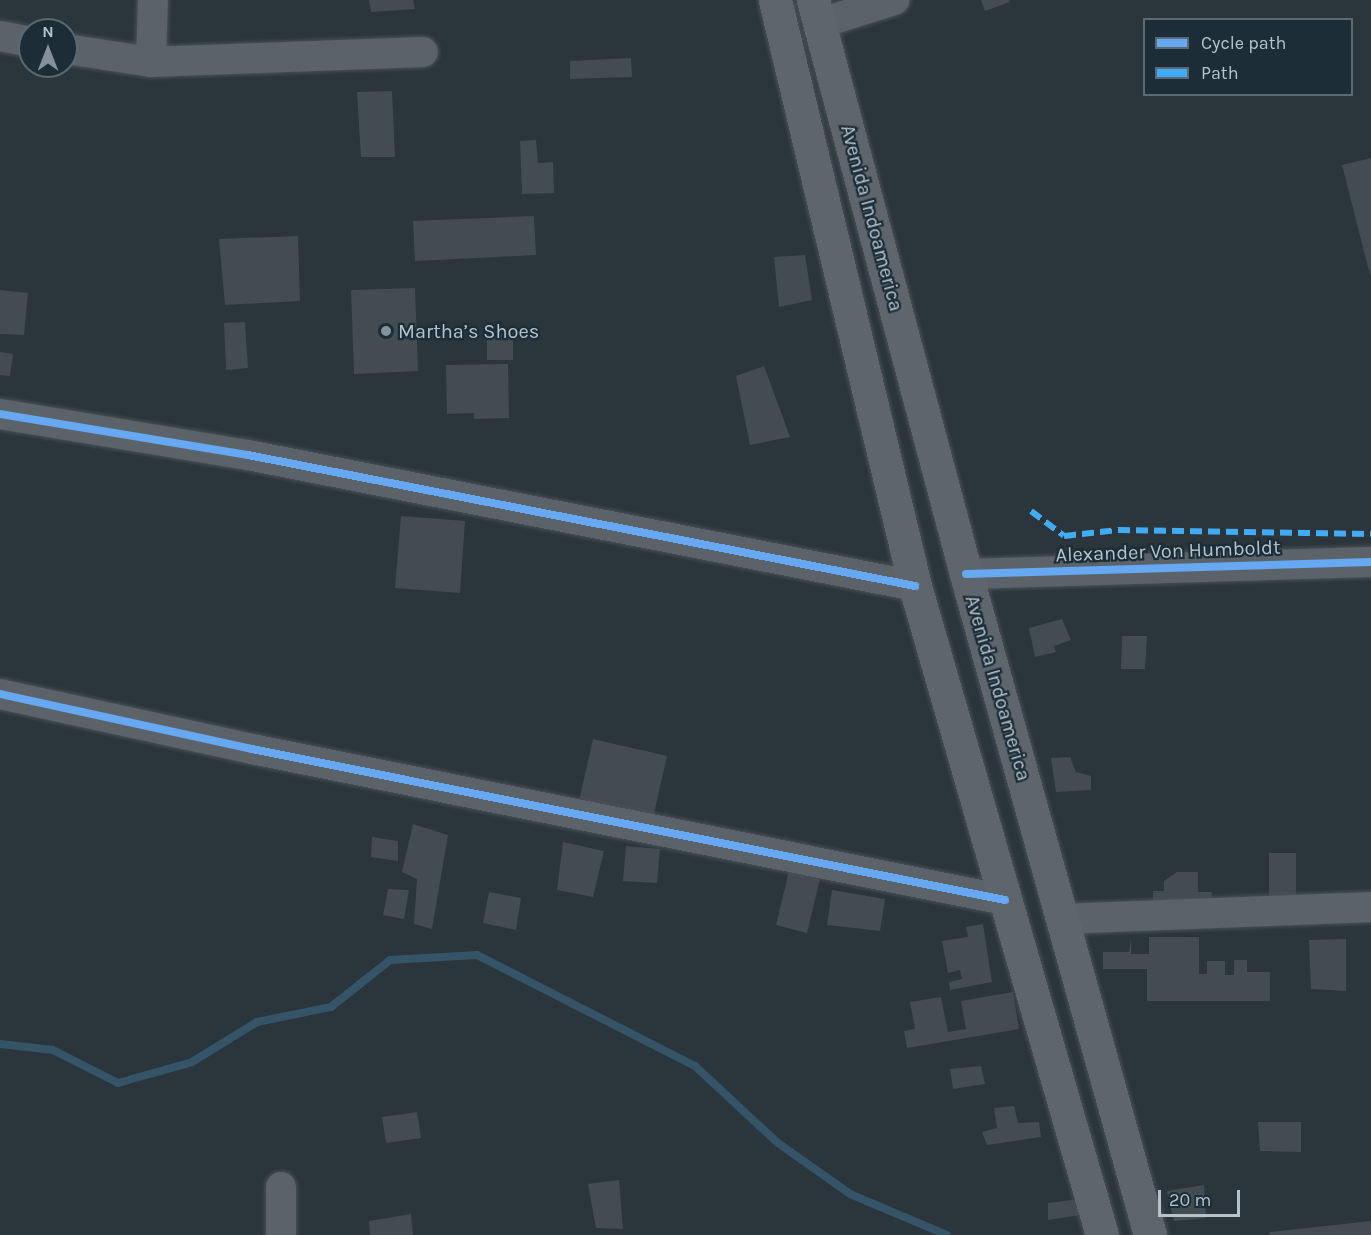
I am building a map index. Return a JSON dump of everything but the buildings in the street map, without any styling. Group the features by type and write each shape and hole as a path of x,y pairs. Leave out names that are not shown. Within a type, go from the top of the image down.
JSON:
{"main road":[{"name":"Avenida Indoamerica","path":"775,0 915,586 1102,1235"},
{"name":"Avenida Indoamerica","path":"817,12 966,574 1150,1235"}],"street":[{"path":"151,62 153,0"},
{"path":"817,12 894,0"},
{"path":"0,36 18,40"},
{"path":"78,51 151,62 423,52"},
{"path":"0,414 248,455 915,586"},
{"name":"Alexander Von Humboldt","path":"966,574 1371,562"},
{"path":"0,694 275,753 1005,900"},
{"path":"1062,919 1371,908"},
{"path":"281,1187 281,1235"}],"waterway":[{"path":"0,1044 53,1050 118,1083 192,1062 257,1022 331,1007 390,960 477,955 695,1066 778,1143 850,1194 947,1235"}],"marked path":[{"path":"1031,511 1064,536 1118,530 1371,534"}],"cycle path":[{"path":"0,414 248,455 915,586"},
{"path":"966,574 1371,562"},
{"path":"0,694 252,749 1005,900"}],"place":[{"name":"Martha’s Shoes","path":"386,331"}]}
